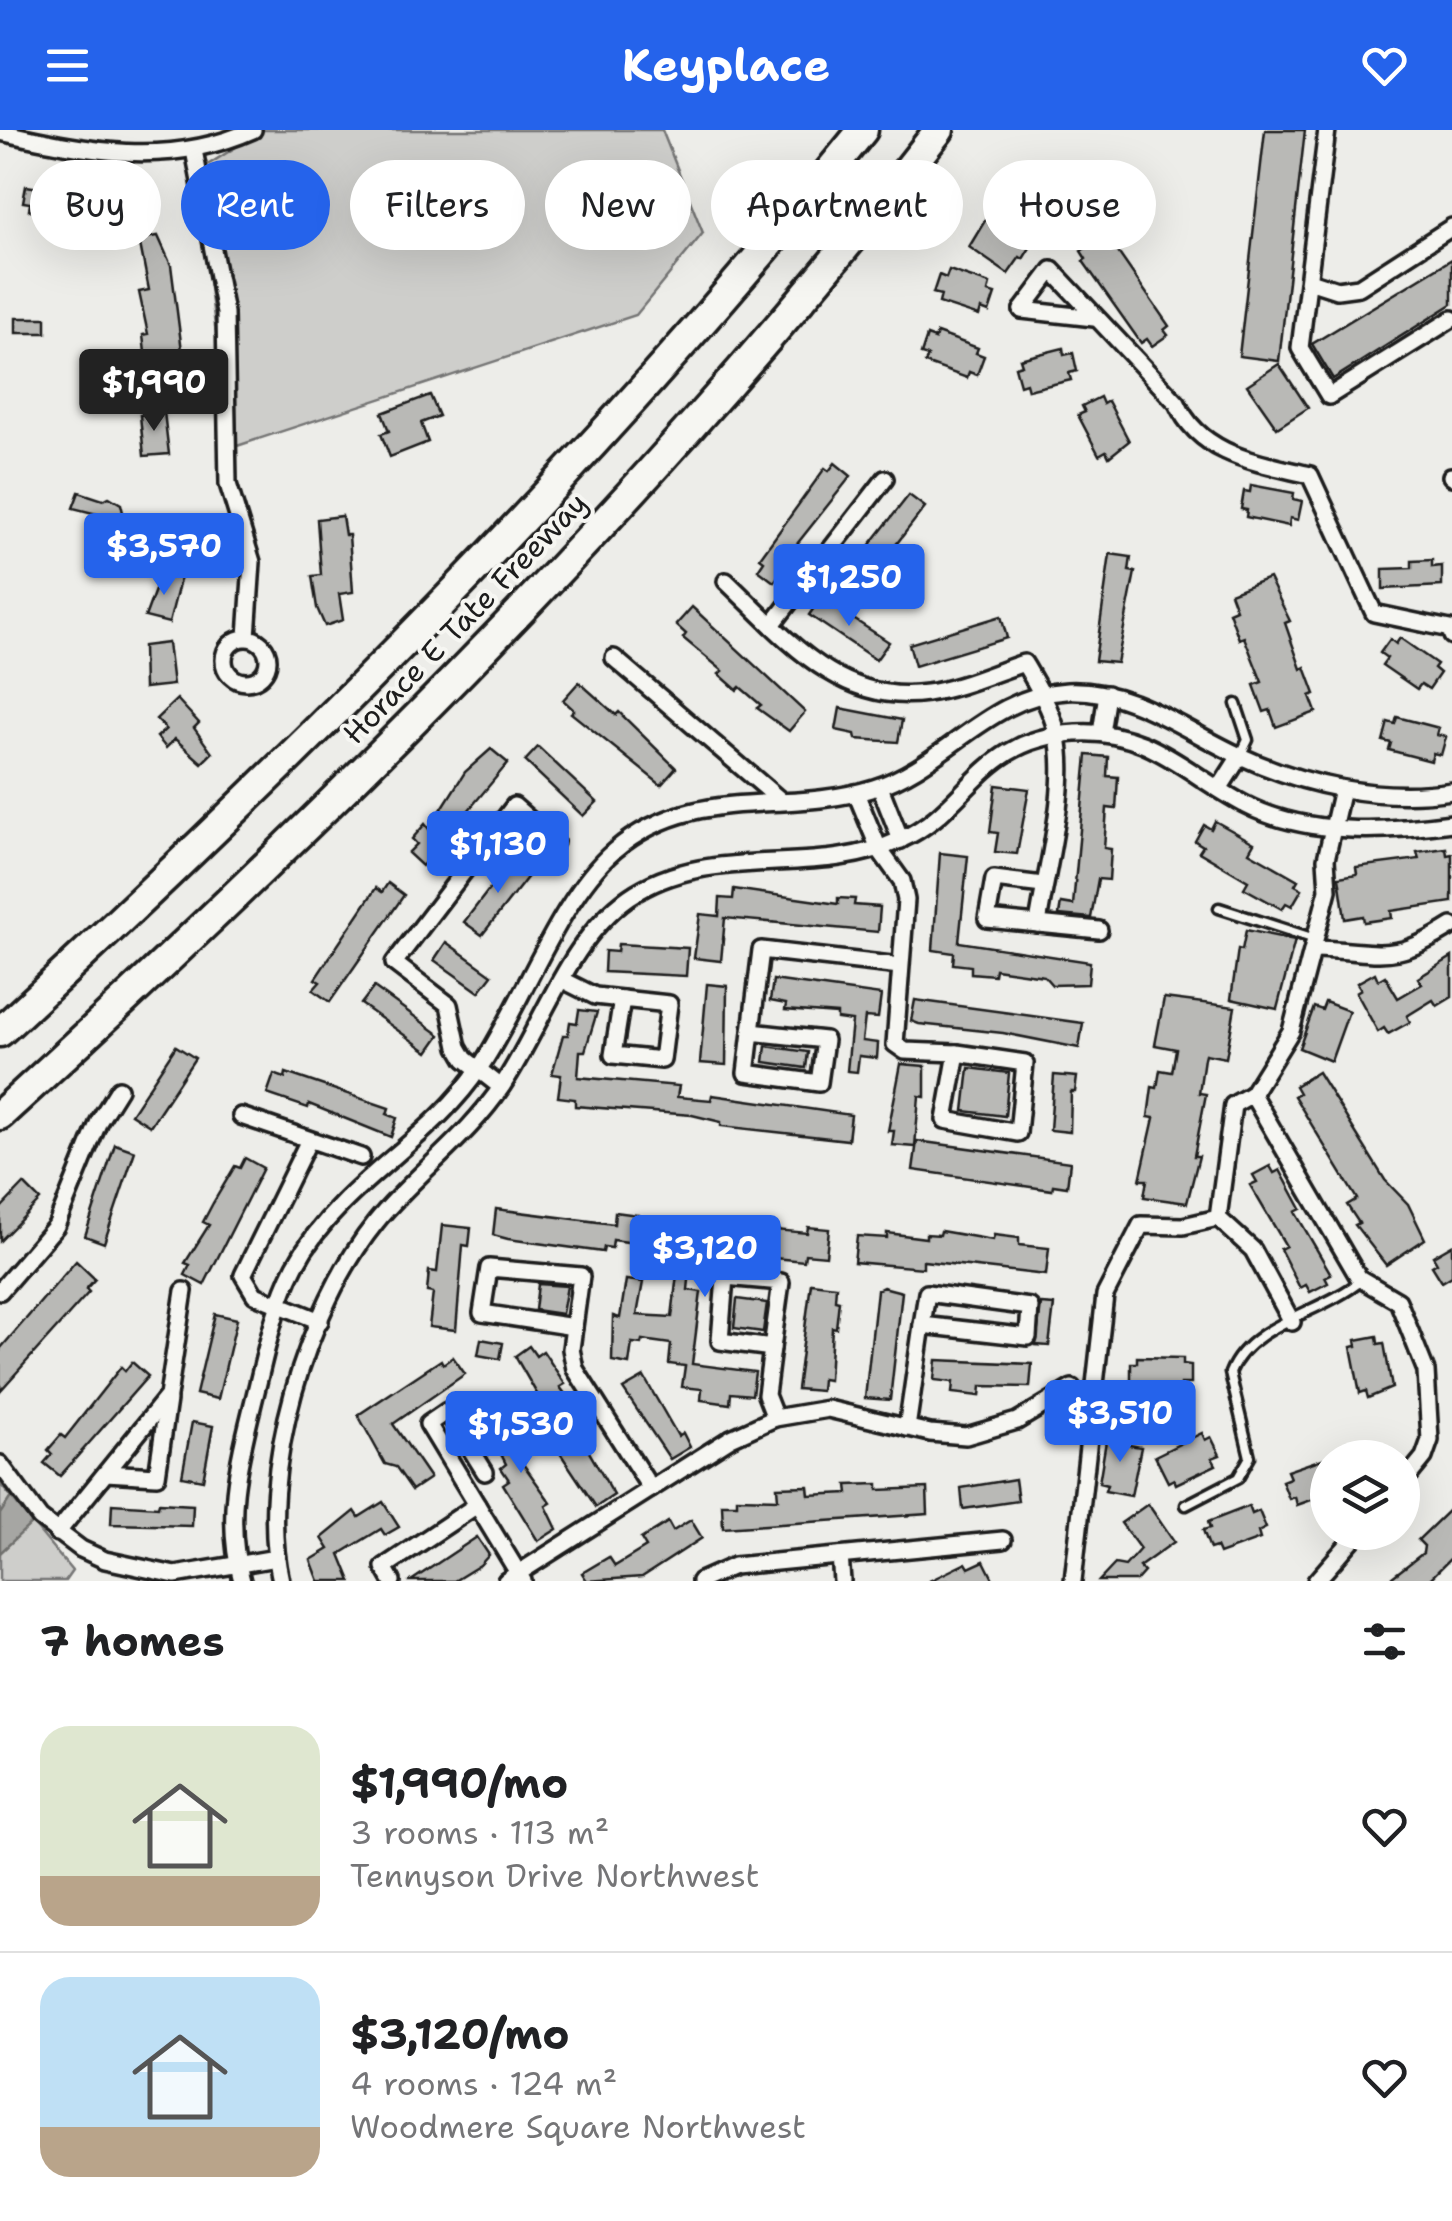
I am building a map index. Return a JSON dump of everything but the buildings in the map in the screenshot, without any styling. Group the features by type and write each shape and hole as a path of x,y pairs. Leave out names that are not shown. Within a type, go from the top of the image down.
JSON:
{"highway":[{"name":"Horace E Tate Freeway","path":"0,1032 325,727 529,515 744,278 863,130"},
{"name":"Horace E Tate Freeway","path":"0,1115 158,971 493,640 846,245 939,130"}],"street":[{"path":"0,132 109,154 194,150 253,130"},
{"path":"1327,130 1300,348 1330,396 1452,319"},
{"path":"194,150 225,313 228,484 252,562 246,638"},
{"path":"1308,281 1337,290 1360,287 1452,227"},
{"path":"1094,318 1176,403 1182,416 1224,454 1310,475 1374,613 1450,628 1452,636"},
{"path":"772,625 885,479"},
{"path":"726,581 822,670 868,690 898,695 930,693 1024,663 1058,734 1060,774 1038,924"},
{"path":"614,658 780,800"},
{"path":"242,1581 236,1562 233,1493 277,1306 297,1262 345,1200 420,1137 478,1072 578,894 613,852 644,829 683,812 856,794 880,786 915,769 996,712 1042,694 1107,694 1146,708 1240,756 1290,776 1342,789 1404,794 1452,792"},
{"path":"1101,733 1107,694"},
{"path":"282,1581 272,1507 277,1458 320,1321 343,1270 374,1224 463,1136 502,1087 563,980 604,919 662,879 706,867 879,849 933,819 994,760 1058,734 1101,733 1140,741 1173,756 1219,789 1276,818 1337,828 1452,823"},
{"path":"1219,789 1240,756"},
{"path":"880,786 901,840"},
{"path":"1218,1218 1233,1106 1252,1094 1291,1031 1328,890 1326,859 1337,828 1342,789"},
{"path":"856,794 879,849 902,881 906,900 895,1044 905,1051 957,1053 1025,1063 1018,1132 945,1120 957,1053"},
{"path":"502,1087 478,1072 458,1047 449,1005 394,963 514,806 555,842"},
{"path":"1044,886 994,879 986,919 1099,930"},
{"path":"1314,944 1388,956 1419,947 1452,926"},
{"path":"751,1032 825,1040 819,1083 746,1073 751,1032 761,950 900,966"},
{"path":"563,980 595,996 669,1004 662,1060 614,1055 622,1000"},
{"path":"0,1292 56,1226 99,1121 119,1089"},
{"path":"1252,1094 1362,1280 1398,1301 1426,1371 1430,1440 1420,1462"},
{"path":"242,1116 361,1157"},
{"path":"310,1140 243,1275 255,1295 320,1321"},
{"path":"1218,1218 1252,1250 1292,1322"},
{"path":"1073,1581 1105,1295 1141,1225 1183,1226 1218,1218"},
{"path":"574,1327 482,1313 489,1268 582,1276 571,1349 576,1369 651,1489"},
{"path":"772,1348 720,1341 725,1278 780,1282 772,1348 766,1395 774,1418"},
{"path":"106,1474 156,1476 184,1291"},
{"path":"907,1428 922,1324 927,1293 1030,1307 1028,1338 922,1324"},
{"path":"485,1472 446,1411 428,1424 516,1579 731,1438 774,1418 828,1408 948,1436 986,1432 1016,1422 1072,1388"},
{"path":"57,1533 168,1396"},
{"path":"0,1464 40,1518 57,1533 105,1560 174,1579 236,1562 276,1558"},
{"path":"392,1581 384,1567 477,1505"},
{"path":"700,1581 734,1566 1003,1540"},
{"path":"1316,1581 1344,1550"},
{"path":"840,1556 842,1581"}],"lane":[{"path":"1236,704 1248,740 1240,756"},
{"path":"1219,908 1314,944"},
{"path":"1186,1505 1238,1478 1250,1457 1230,1373 1246,1344 1337,1300 1362,1280"}],"shaded area":[{"path":"263,130 662,130 674,160 545,160 545,250 689,250 636,315 231,448 205,250 330,250 330,160 216,160"},
{"path":"691,203 703,233 691,248"},
{"path":"0,1484 72,1571 65,1581 0,1581"},
{"path":"11,1497 32,1523 0,1553 0,1514"}]}
